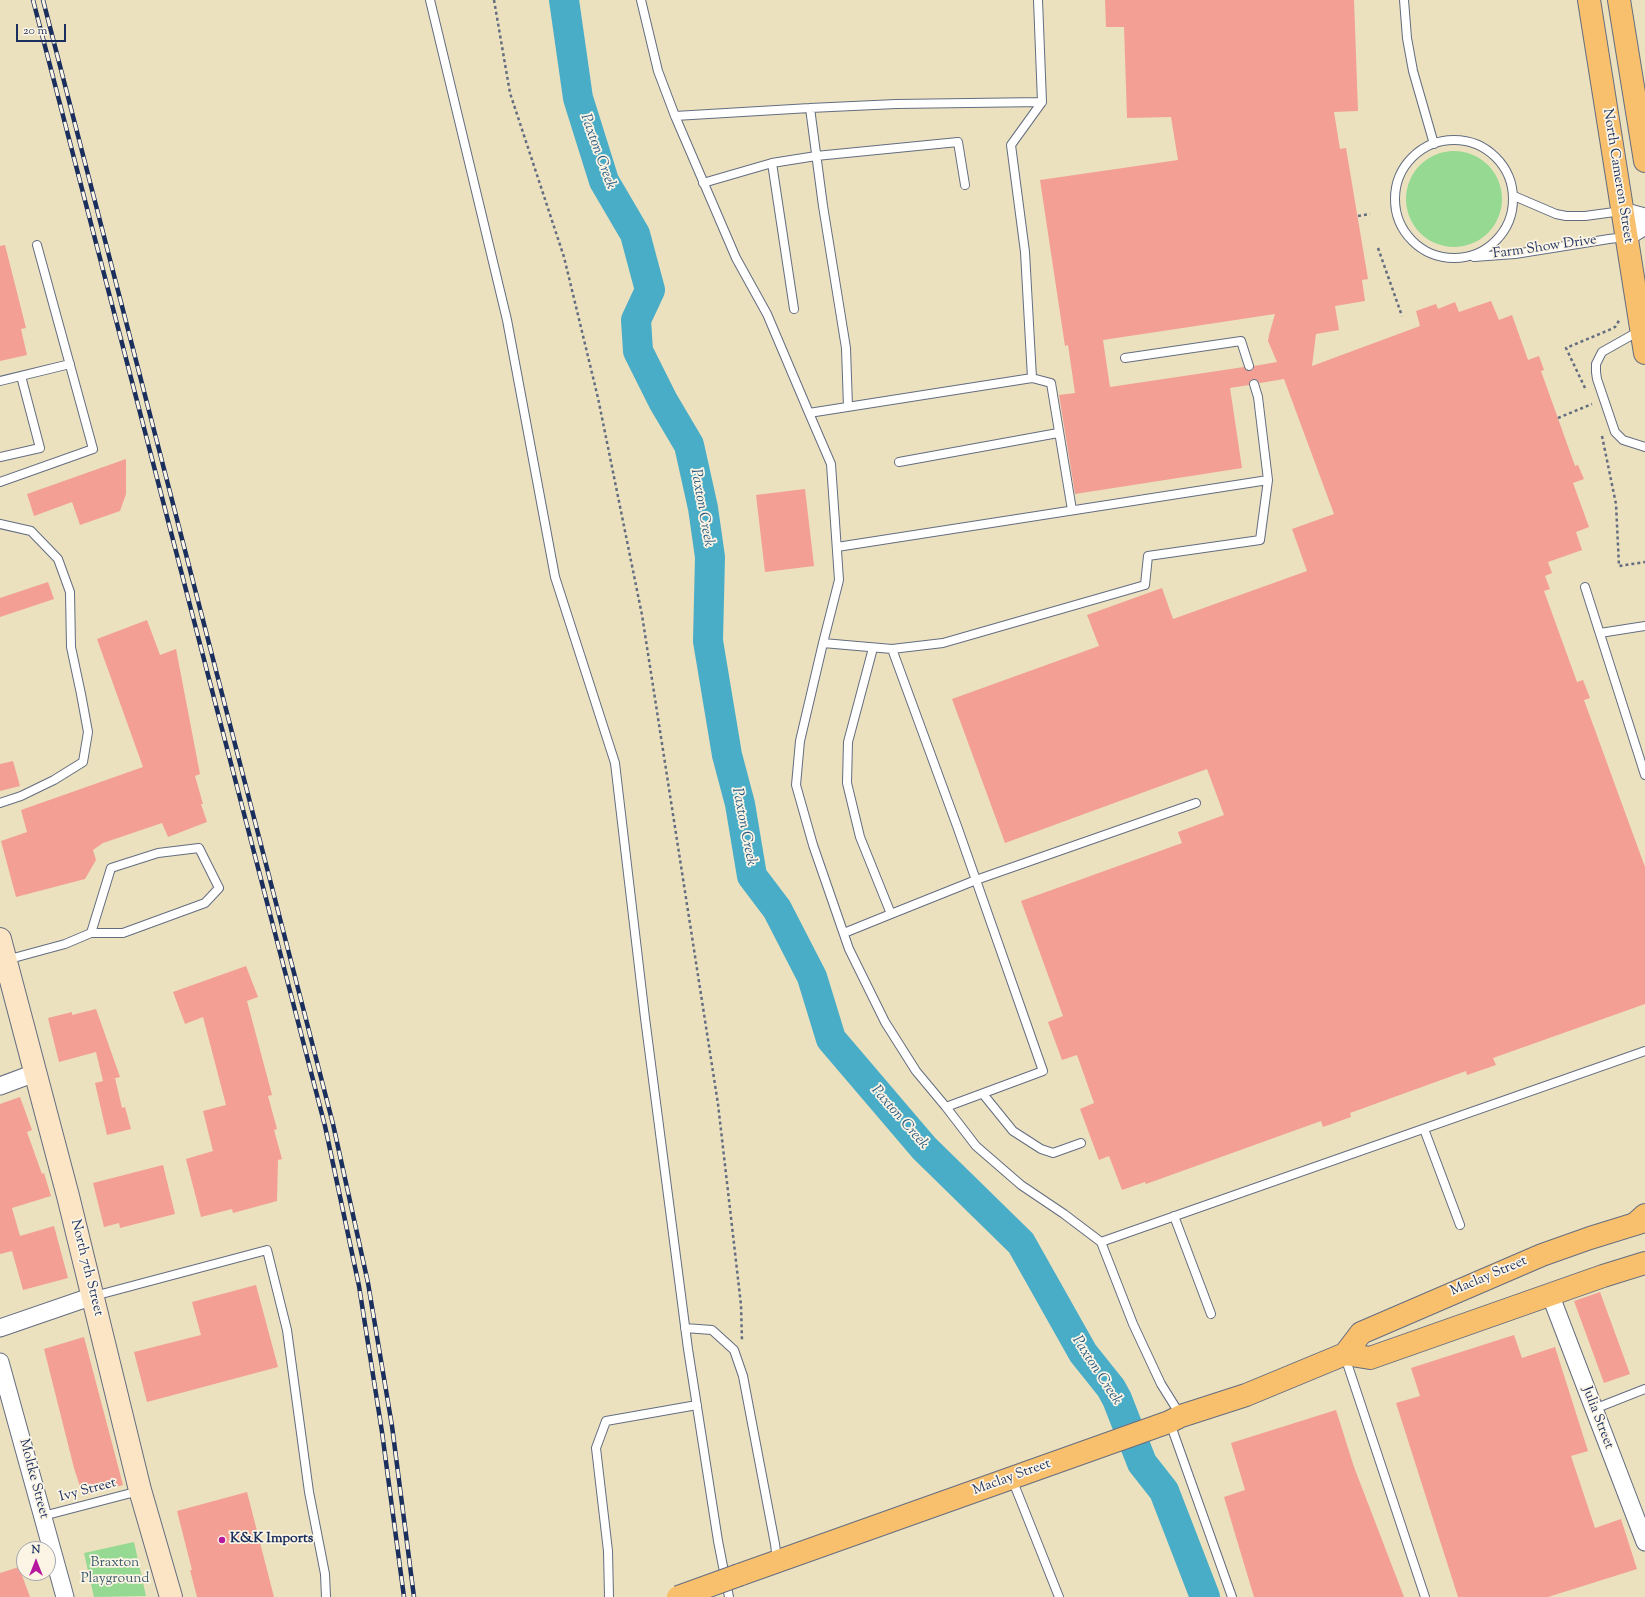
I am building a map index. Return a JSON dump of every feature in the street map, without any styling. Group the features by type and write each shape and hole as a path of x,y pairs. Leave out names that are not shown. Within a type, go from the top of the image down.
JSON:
{"main road":[{"name":"North Cameron Street","path":"1589,0 1645,353"},
{"path":"1619,0 1645,161"},
{"name":"North 7th Street","path":"0,939 93,1296 140,1490 171,1597"},
{"name":"Maclay Street","path":"678,1597 1246,1395 1345,1354 1361,1333 1520,1264 1642,1220"},
{"path":"1345,1354 1370,1358 1602,1276 1645,1263"}],"street":[{"name":"Farm Show Drive","path":"1622,211 1645,217"},
{"path":"1627,237 1645,226"},
{"path":"0,1086 35,1073"},
{"name":"Julia Street","path":"1550,1294 1645,1542"},
{"path":"0,1328 93,1296"},
{"name":"Moltke Street","path":"0,1362 65,1597"}],"lane":[{"path":"430,0 506,320 555,577 614,763 685,1328 718,1541 729,1597"},
{"path":"641,0 658,71 675,116 740,267 767,314 831,464 839,580 800,740 796,785 813,846 844,933 850,949 886,1022 916,1070 976,1146 1021,1185 1064,1214 1101,1242 1133,1324 1161,1384 1175,1419 1232,1597"},
{"path":"1032,378 1025,252 1011,146 1042,102 1038,0"},
{"path":"1404,0 1407,38 1413,71 1434,144"},
{"path":"675,116 896,104 1042,102"},
{"path":"810,108 846,348 848,407"},
{"path":"1446,140 1470,142 1482,146 1492,153 1505,167 1512,184 1514,196 1510,221 1496,242 1475,255 1463,258 1451,259 1438,257 1416,245 1401,226 1396,214 1395,189 1405,166 1422,149 1446,140"},
{"path":"704,183 772,163 816,156 958,142 965,185"},
{"path":"772,163 794,309"},
{"name":"Farm Show Drive","path":"1514,196 1556,214 1566,216 1585,216 1622,211"},
{"name":"Farm Show Drive","path":"1463,258 1515,254 1627,237"},
{"path":"0,482 93,449 37,245"},
{"path":"1641,330 1602,352 1596,364 1596,372 1597,380 1615,432 1623,440 1645,446"},
{"path":"1125,358 1241,341 1249,366"},
{"path":"0,381 70,364"},
{"path":"0,457 40,448 21,376"},
{"path":"809,413 1032,378 1051,383 1058,433 1072,510"},
{"path":"823,643 892,649 943,643 1145,585 1148,556 1260,540 1268,480 1258,396 1254,384"},
{"path":"899,462 1058,433"},
{"path":"837,547 1268,480"},
{"path":"0,524 31,531 58,559 70,592 71,647 88,732 83,762 54,780 28,793 0,803"},
{"path":"1585,587 1645,775"},
{"path":"1600,633 1645,626"},
{"path":"873,648 848,742 847,783 860,836 891,914"},
{"path":"892,649 976,880 1043,1071 946,1107"},
{"path":"844,933 976,880 1196,803"},
{"path":"6,960 64,944 91,933 123,933 205,903 219,888 199,848 158,853 111,868 91,933"},
{"path":"1101,1242 1645,1051"},
{"path":"983,1094 1014,1131 1041,1150 1053,1153 1081,1143"},
{"path":"1424,1129 1460,1225"},
{"path":"1174,1216 1211,1314"},
{"path":"93,1296 267,1250 287,1330 309,1492 324,1574 326,1597"},
{"path":"685,1328 712,1330 734,1350 743,1376 775,1544 777,1562"},
{"path":"1345,1354 1425,1597"},
{"path":"1594,1410 1645,1389"},
{"path":"608,1597 608,1551 596,1448 606,1421 697,1405"},
{"path":"1012,1478 1059,1597"},
{"name":"Ivy Street","path":"43,1516 140,1490"}],"path":[{"path":"494,0 510,93 564,257 598,398 642,615 718,1104 741,1304 742,1344"},
{"path":"1358,216 1370,214"},
{"path":"1378,248 1402,316"},
{"path":"1586,391 1566,348 1609,330 1619,322 1620,317"},
{"path":"1589,398 1594,411"},
{"path":"1558,418 1592,404"},
{"path":"1601,430 1616,504 1619,566 1645,562"}],"green space":[{"path":"1454,151 1472,155 1481,159 1488,165 1494,172 1498,181 1502,199 1498,217 1494,226 1488,233 1481,239 1472,243 1454,247 1436,243 1427,239 1420,233 1414,226 1410,217 1406,199 1410,181 1414,172 1420,165 1427,159 1436,155"},
{"name":"Braxton Playground","path":"134,1542 146,1596 94,1597 84,1553"}],"building":[{"path":"1105,0 1354,0 1358,111 1334,112 1340,149 1346,148 1368,279 1362,280 1365,301 1335,306 1339,330 1316,334 1312,366 1420,326 1416,311 1436,304 1438,309 1455,302 1459,312 1491,301 1499,320 1512,315 1528,360 1539,356 1544,370 1541,371 1575,466 1578,465 1584,479 1573,483 1589,527 1576,532 1582,550 1548,562 1552,573 1545,576 1550,589 1544,591 1577,682 1583,680 1590,698 1584,700 1645,867 1645,1004 1493,1058 1496,1065 1467,1075 1466,1071 1350,1113 1351,1117 1323,1127 1321,1121 1146,1184 1145,1182 1122,1190 1109,1156 1099,1160 1080,1109 1094,1103 1077,1055 1062,1060 1048,1022 1063,1016 1021,901 1182,843 1178,832 1224,815 1207,769 1005,843 952,699 1099,646 1087,615 1162,588 1173,619 1307,571 1292,529 1334,514 1284,379 1260,383 1253,379 1250,381 1249,385 1230,388 1242,468 1075,494 1059,395 1075,393 1068,345 1065,346 1040,180 1178,160 1171,117 1127,118 1124,27 1106,27","holes":["1275,314 1268,341 1277,362 1254,366 1250,371 1246,370 1244,367 1110,387 1103,340"]},
{"path":"5,245 26,328 21,329 27,355 0,361 0,246"},
{"path":"126,459 126,494 120,511 80,525 72,502 34,516 27,494"},
{"path":"805,489 814,566 765,572 756,495"},
{"path":"48,582 54,599 0,617 0,598"},
{"path":"147,620 160,655 176,649 200,774 195,776 203,804 201,804 207,822 168,837 162,823 103,843 93,850 96,860 85,879 16,897 1,841 27,832 21,810 143,767 97,639"},
{"path":"13,761 20,786 0,791 0,764"},
{"path":"246,966 258,997 247,1001 272,1095 268,1096 277,1129 274,1130 282,1159 278,1160 277,1201 233,1213 232,1209 201,1217 186,1159 213,1151 203,1111 226,1105 203,1017 185,1024 173,992"},
{"path":"96,1009 120,1077 103,1081 96,1052 59,1062 48,1018 72,1012 72,1015"},
{"path":"115,1078 122,1108 125,1107 131,1129 107,1135 95,1083"},
{"path":"20,1097 32,1130 27,1132 42,1174 44,1173 51,1196 12,1208 20,1236 54,1226 68,1278 23,1290 12,1251 0,1254 0,1104"},
{"path":"163,1165 175,1214 120,1228 119,1223 104,1227 93,1183"},
{"path":"256,1285 278,1367 147,1402 134,1352 201,1335 192,1302"},
{"path":"1600,1292 1630,1374 1604,1383 1574,1301"},
{"path":"1514,1335 1522,1358 1555,1347 1588,1451 1571,1456 1595,1528 1621,1519 1637,1569 1548,1597 1458,1597 1396,1403 1420,1396 1411,1368"},
{"path":"84,1337 123,1485 83,1496 74,1468 44,1349"},
{"path":"1336,1410 1354,1467 1404,1597 1254,1597 1224,1497 1245,1490 1231,1443"},
{"name":"K&K Imports","path":"247,1492 274,1597 197,1597 190,1570 192,1570 177,1511"},
{"path":"16,1568 16,1581 24,1581 30,1597 0,1597 0,1573"}],"waterway":[{"name":"Paxton Creek","path":"564,0 578,98 604,181 635,234 650,290 636,320 638,351 663,401 689,445 703,508 710,557 708,641 727,755 740,804 752,876 777,909 812,977 831,1039 924,1148 1021,1243 1083,1353 1111,1388 1117,1399 1142,1463 1164,1491 1205,1597"}],"railway":[{"path":"33,0 325,1126 359,1286 382,1432 404,1597"},
{"path":"43,0 333,1124 368,1283 392,1426 414,1597"}],"place":[{"name":"K&K Imports","path":"222,1540"}]}
